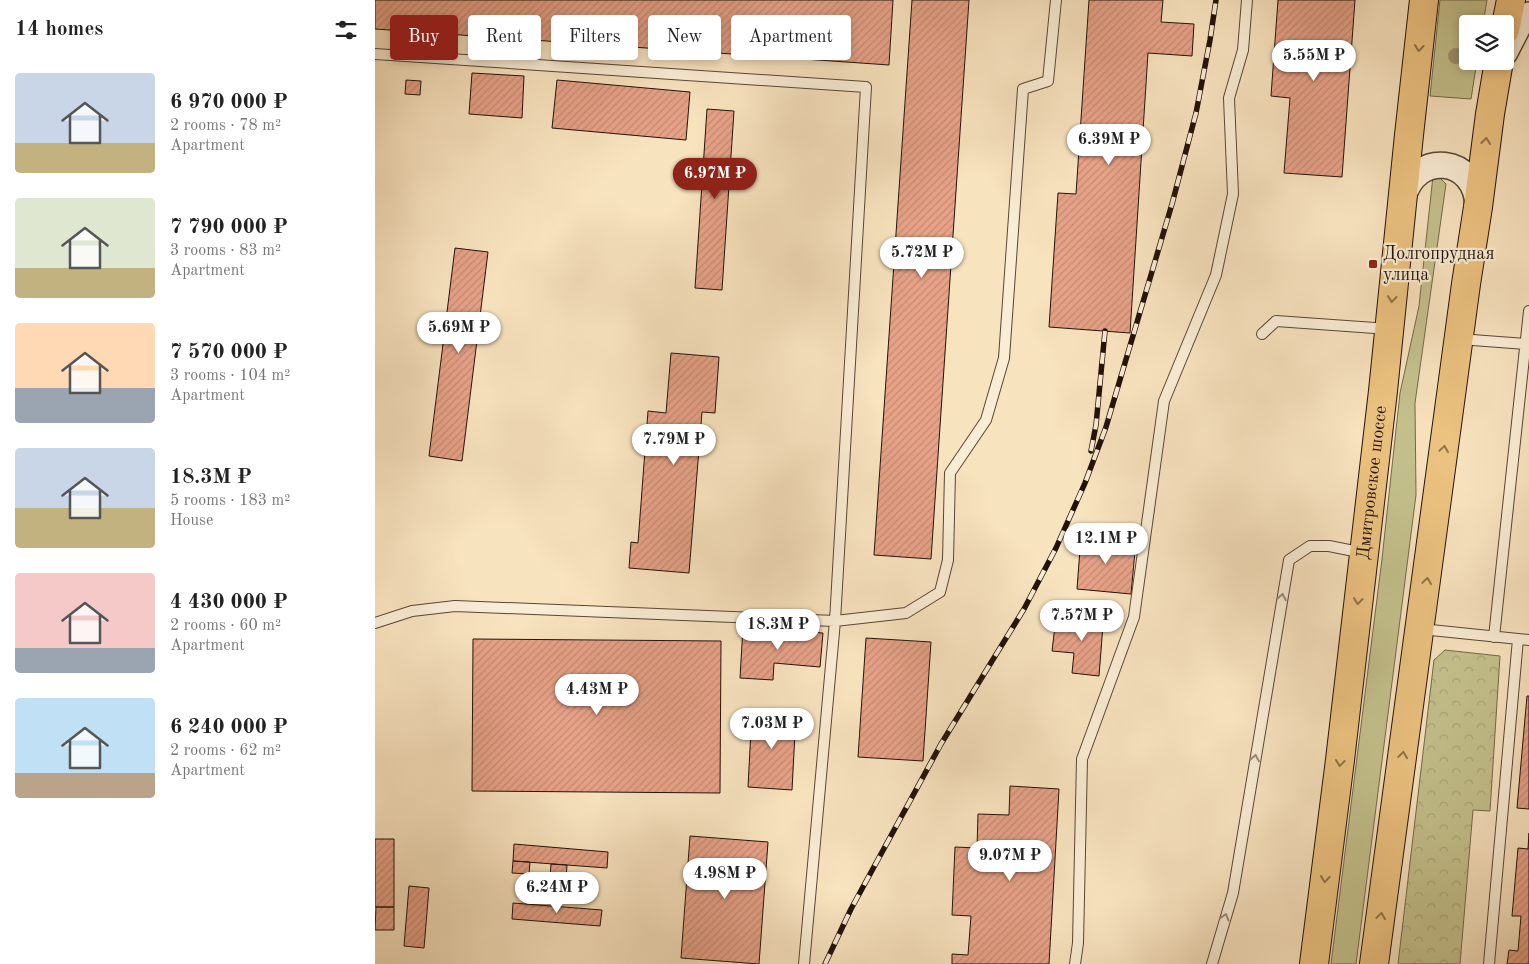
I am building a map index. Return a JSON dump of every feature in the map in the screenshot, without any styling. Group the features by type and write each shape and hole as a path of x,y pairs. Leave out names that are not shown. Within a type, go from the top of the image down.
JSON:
{"main road":[{"name":"Дмитровское шоссе","path":"1314,964 1364,553 1424,0"},
{"path":"1508,15 1511,0"},
{"path":"1374,964 1421,629 1487,129 1498,70"}],"street":[{"path":"1514,34 1520,23 1529,15"},
{"path":"1403,198 1408,183 1419,171 1434,166 1450,166 1460,170 1469,177 1475,186 1478,196 1478,207"}],"lane":[{"path":"375,622 412,610 455,606 835,621 905,613 940,592 948,560 950,473 986,420 1004,358 1023,89 1048,81 1056,0"},
{"path":"1075,964 1078,943 1081,758 1134,617 1165,401 1215,275 1233,194 1229,98 1243,50 1247,0"},
{"path":"375,54 866,88 835,621 804,964"},
{"path":"1494,636 1529,311"},
{"path":"1263,334 1276,321 1389,329"},
{"path":"1459,339 1525,344"},
{"path":"1212,964 1233,893 1289,560 1310,546 1329,546 1364,553"},
{"path":"1421,629 1524,640 1489,964"}],"green space":[{"path":"1440,0 1487,0 1484,15 1459,15 1459,70 1476,70 1471,99 1430,96"},
{"path":"1433,176 1439,177 1446,184 1415,403 1416,495 1356,964 1331,964 1382,559 1400,393 1419,306"},
{"path":"1445,650 1500,656 1490,811 1473,810 1460,964 1398,964 1434,660"}],"building":[{"path":"375,0 893,0 889,65 818,60 851,60 851,15 731,15 731,54 721,53 721,15 648,15 648,48 638,47 638,15 551,15 551,41 541,41 541,15 468,15 468,36 458,35 458,15 390,15 390,30 375,29"},
{"path":"912,0 969,0 931,559 874,555"},
{"path":"1089,0 1163,0 1161,22 1194,24 1192,56 1148,53 1130,333 1049,327 1058,193 1076,194"},
{"path":"1278,0 1355,0 1342,177 1284,173 1290,98 1271,96"},
{"path":"472,73 524,76 522,118 469,114"},
{"path":"406,80 421,81 420,95 405,94"},
{"path":"557,80 690,92 686,140 552,128"},
{"path":"707,109 734,111 722,290 695,288"},
{"path":"455,248 488,252 462,461 429,456"},
{"path":"671,353 719,357 715,413 702,412 689,573 629,568 631,542 638,543 648,411 666,413"},
{"path":"1081,536 1136,541 1131,594 1077,589"},
{"path":"1077,610 1104,612 1099,676 1072,673 1074,653 1052,651 1055,626 1076,628"},
{"path":"743,627 823,633 820,667 774,663 773,680 740,678"},
{"path":"866,638 931,642 923,761 858,757"},
{"path":"473,639 721,641 720,793 472,791"},
{"path":"1527,696 1529,696 1529,809 1517,808"},
{"path":"752,711 796,714 792,790 748,787"},
{"path":"1010,786 1059,789 1049,964 952,964 952,954 968,955 971,916 952,915 955,847 977,848 978,814 1009,815"},
{"path":"1529,833 1529,964 1507,964 1509,950 1518,951 1521,916 1512,916 1518,848 1528,849"},
{"path":"690,836 768,842 759,964 681,958"},
{"path":"375,839 394,839 394,907 375,907"},
{"path":"514,844 608,852 607,868 513,861"},
{"path":"513,861 530,862 529,874 512,873"},
{"path":"551,864 567,865 566,879 550,878"},
{"path":"409,886 429,888 424,948 404,946"},
{"path":"513,903 602,910 600,926 512,919"},
{"path":"376,907 394,907 394,930 375,930"}],"railway":[{"path":"825,964 851,909 941,744 1024,609 1056,548 1085,483 1106,427 1172,204 1196,113 1216,0"},
{"path":"1091,451 1096,425 1105,331"}],"place":[{"name":"Долгопрудная улица","path":"1373,264"}]}
